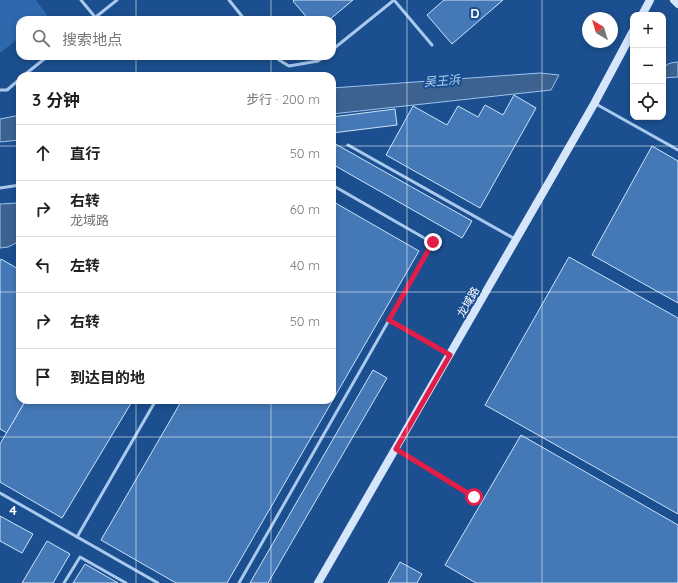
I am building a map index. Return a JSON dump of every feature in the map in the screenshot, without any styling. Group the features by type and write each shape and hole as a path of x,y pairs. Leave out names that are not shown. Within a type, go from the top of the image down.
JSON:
{"street":[{"path":"644,12 650,0"},
{"path":"674,0 678,4"},
{"name":"龙域路","path":"318,583 594,104 630,37"}],"lane":[{"path":"81,0 94,16"},
{"path":"96,16 117,0"},
{"path":"229,0 243,16"},
{"path":"336,47 394,0 432,45"},
{"path":"28,72 43,60"},
{"path":"279,60 289,66 319,60"},
{"path":"0,90 7,90 16,82"},
{"path":"594,104 678,150"},
{"path":"348,145 516,240"},
{"path":"0,188 16,186"},
{"path":"239,583 433,242 336,187"},
{"path":"389,320 450,355"},
{"path":"77,537 154,404"},
{"path":"396,449 474,497"},
{"path":"0,493 158,583"},
{"path":"64,583 80,556 126,583"}],"shaded area":[{"path":"0,0 36,0 47,15 16,16 16,40 0,53"}],"water":[{"path":"678,62 678,77 666,78 666,66 671,63"},
{"name":"吴王浜","path":"540,73 559,75 551,90 336,114 336,88"},
{"path":"16,116 16,140 0,142 0,119"},
{"path":"16,203 16,243 8,247 0,248 0,204"}],"building":[{"path":"353,0 334,16 306,16 293,1"},
{"path":"444,0 503,0 452,44 427,15"},
{"path":"514,95 536,108 480,208 386,155 413,106 447,125 458,106 478,117 485,105 503,115"},
{"path":"395,109 397,125 336,133 336,116"},
{"path":"336,144 472,221 462,238 336,166"},
{"path":"652,146 678,161 678,303 592,255"},
{"path":"336,203 419,251 336,395"},
{"path":"569,257 678,318 678,514 485,405"},
{"path":"1,259 16,268 16,404 24,404 7,433 0,429"},
{"path":"373,370 387,378 268,583 250,583"},
{"path":"24,404 131,404 62,518 0,482 0,444"},
{"path":"180,404 331,404 227,583 176,583 101,540"},
{"path":"521,435 678,525 678,583 476,583 445,565"},
{"path":"0,516 33,534 22,553 0,541"},
{"path":"47,541 70,554 53,583 22,583"},
{"path":"400,562 422,574 417,583 388,583"},
{"path":"85,564 118,583 73,583"}],"route":[{"path":"433,242 389,320 450,355 396,449 474,497"}]}
